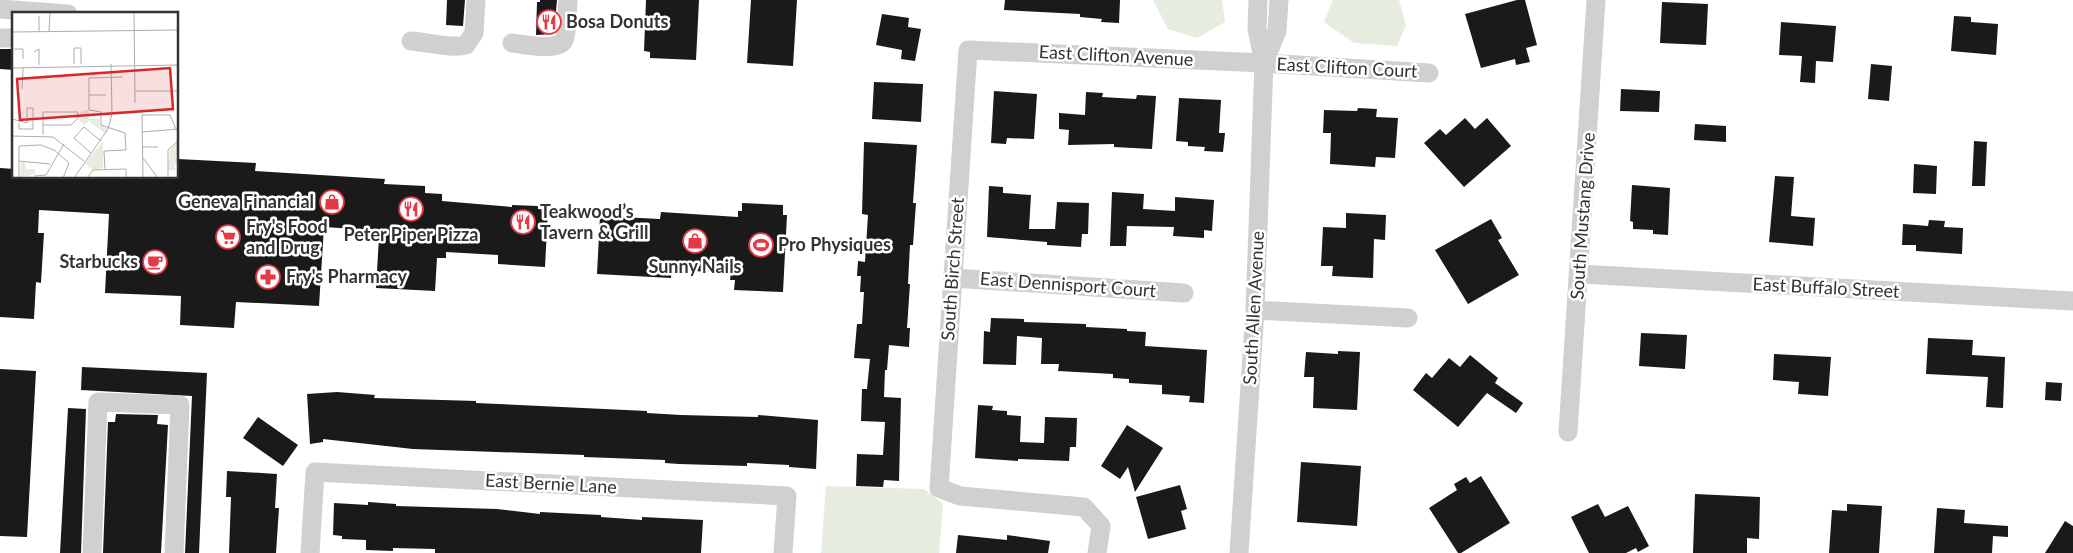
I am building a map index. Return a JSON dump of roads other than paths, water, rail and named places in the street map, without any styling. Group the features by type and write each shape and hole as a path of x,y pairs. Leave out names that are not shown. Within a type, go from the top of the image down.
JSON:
{"street":[{"path":"412,41 443,44 451,47 466,45 474,33 476,0"},
{"path":"512,43 554,47 562,43 565,36 568,0"},
{"name":"South Allen Avenue","path":"1239,553 1255,310 1264,63 1256,29 1258,0"},
{"name":"South Allen Avenue","path":"1264,63 1277,31 1278,0"},
{"name":"South Mustang Drive","path":"1568,432 1580,274 1596,0"},
{"path":"0,9 41,12"},
{"name":"East Clifton Avenue","path":"968,50 1264,63"},
{"name":"South Birch Street","path":"968,50 939,488 960,496 1084,507 1101,526 1097,553"},
{"name":"East Clifton Court","path":"1264,63 1430,73"},
{"name":"East Buffalo Street","path":"1580,274 2073,302"},
{"name":"East Dennisport Court","path":"953,278 1184,292"},
{"path":"1255,310 1408,318"},
{"path":"92,553 98,402 180,405 174,553"},
{"name":"East Bernie Lane","path":"310,553 314,472 787,496 783,553"},
{"path":"1239,553 1245,553"}],"place":[{"name":"Bosa Donuts","path":"549,22"},
{"name":"Geneva Financial","path":"332,202"},
{"name":"Peter Piper Pizza","path":"411,209"},
{"name":"Teakwood’s Tavern & Grill","path":"523,222"},
{"name":"Fry's Food and Drug","path":"228,237"},
{"name":"Sunny Nails","path":"695,241"},
{"name":"Pro Physiques","path":"761,245"},
{"name":"Starbucks","path":"155,262"},
{"name":"Fry's Pharmacy","path":"268,277"}]}
